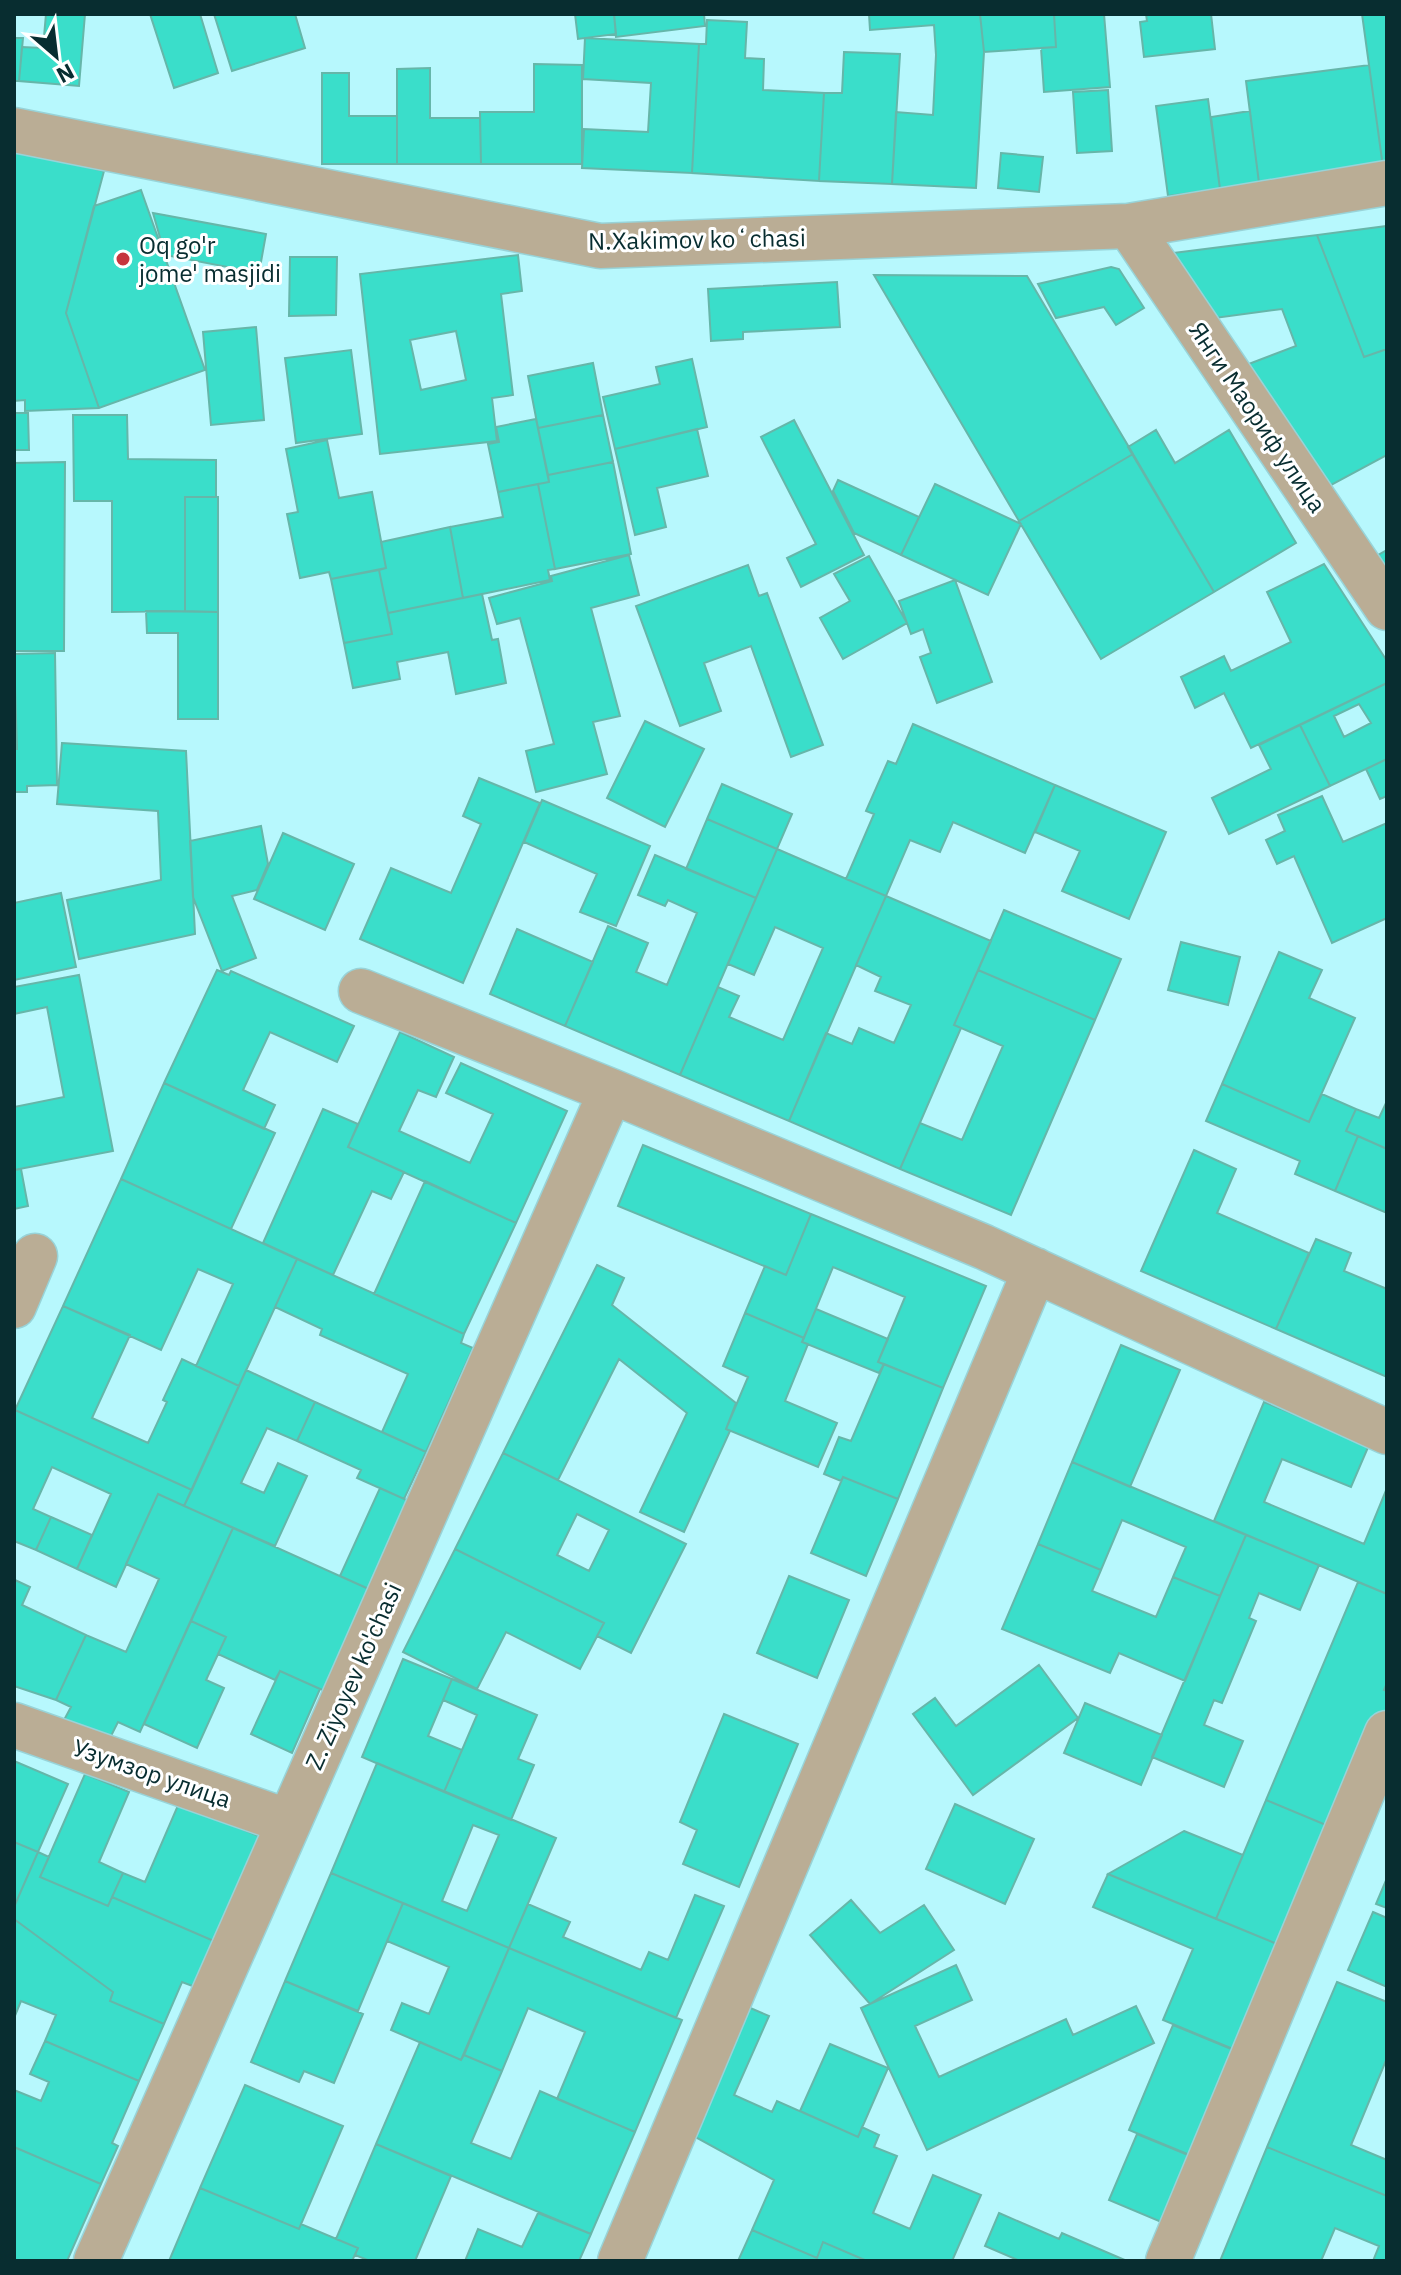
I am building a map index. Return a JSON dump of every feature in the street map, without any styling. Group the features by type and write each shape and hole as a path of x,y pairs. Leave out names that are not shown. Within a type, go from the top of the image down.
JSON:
{"street":[{"name":"N.Xakimov koʻchasi","path":"14,130 600,246 1129,226 1387,183"},
{"name":"Янги Маориф улица","path":"1129,226 1387,608"},
{"path":"361,991 611,1091 1035,1270 1387,1432"},
{"name":"Z. Ziyoyev ko'chasi","path":"96,2261 611,1091"},
{"path":"14,1306 35,1256"},
{"path":"620,2261 1035,1270"},
{"name":"Узумзор улица","path":"14,1725 289,1822"},
{"path":"1168,2261 1387,1733"}],"building":[{"path":"46,14 85,14 79,86 19,81 22,47 43,48"},
{"path":"150,14 200,14 218,73 174,88"},
{"path":"214,14 295,14 305,48 232,71"},
{"path":"575,14 614,14 616,34 578,39"},
{"path":"614,14 704,14 705,26 616,37"},
{"path":"869,14 980,14 984,52 976,188 892,184 896,112 933,115 934,25 870,30"},
{"path":"980,14 1054,14 1056,47 984,52"},
{"path":"1054,14 1104,14 1110,87 1044,92 1041,48 1056,47"},
{"path":"1146,14 1211,14 1215,49 1144,57 1140,22 1147,21"},
{"path":"1362,14 1387,14 1387,169 1383,167"},
{"path":"707,20 747,22 745,58 764,59 763,90 824,93 819,181 692,173 699,44 706,44"},
{"path":"14,38 23,38 19,81 14,81"},
{"path":"585,38 699,44 692,173 582,168 584,129 648,132 651,83 583,79"},
{"path":"844,52 900,54 892,184 819,181 824,93 842,93"},
{"path":"534,64 582,65 582,164 481,164 480,112 534,112"},
{"path":"1369,65 1383,167 1259,183 1246,81"},
{"path":"430,68 430,118 480,118 481,164 397,164 397,69"},
{"path":"322,73 349,73 349,116 397,116 397,164 322,164"},
{"path":"1108,90 1112,151 1077,153 1073,92"},
{"path":"1208,99 1220,189 1168,196 1156,106"},
{"path":"1250,111 1259,183 1220,189 1211,117"},
{"name":"Oq go'r jome' masjidi","path":"14,150 104,171 66,313 99,408 25,411 25,400 14,401"},
{"path":"1001,153 1043,157 1039,192 998,188"},
{"name":"Oq go'r jome' masjidi","path":"141,190 205,370 99,408 66,313 94,206"},
{"path":"153,213 266,234 259,273 165,255"},
{"path":"1387,226 1387,349 1364,357 1317,235"},
{"path":"1317,235 1364,357 1387,349 1387,455 1320,491 1246,365 1296,346 1282,309 1215,318 1173,253"},
{"path":"518,255 522,291 501,294 513,395 492,398 497,441 380,454 360,274","holes":["456,331 466,380 421,390 410,340"]},
{"path":"290,257 337,257 336,315 289,316"},
{"path":"1111,267 1119,269 1144,308 1116,325 1104,307 1056,318 1038,284"},
{"path":"874,275 1027,276 1133,454 1019,521"},
{"path":"837,282 840,327 743,332 743,339 711,341 708,289"},
{"path":"256,327 264,420 211,425 203,332"},
{"path":"351,350 362,434 296,443 285,358"},
{"path":"692,359 707,427 615,449 603,397 660,384 656,367"},
{"path":"593,363 603,415 538,428 528,376"},
{"path":"14,413 28,413 29,450 14,450"},
{"path":"73,415 127,415 128,459 216,460 216,497 185,497 185,611 112,612 112,501 74,501"},
{"path":"603,415 613,462 548,475 538,428"},
{"path":"536,419 549,482 498,492 488,444 499,442 496,427"},
{"path":"794,420 864,555 801,587 787,558 816,544 761,437"},
{"path":"697,429 708,476 657,488 666,527 635,535 615,449"},
{"path":"1156,430 1175,463 1229,430 1296,543 1214,592 1128,447"},
{"path":"327,440 339,498 372,492 386,568 331,579 329,572 300,578 287,514 298,512 286,449"},
{"path":"1133,454 1214,592 1101,659 1019,521"},
{"path":"65,462 64,651 14,651 14,463"},
{"path":"613,462 631,554 555,569 538,484 549,482 548,475"},
{"path":"838,480 919,517 901,555 854,533 833,491"},
{"path":"538,484 555,569 548,570 550,580 463,598 450,527 503,517 498,492"},
{"path":"935,484 1021,524 988,595 901,555"},
{"path":"185,497 218,497 218,612 185,611"},
{"path":"450,527 463,598 388,613 379,570 386,568 381,542"},
{"path":"1387,550 1387,583 1373,558"},
{"path":"629,555 639,595 591,608 620,716 593,722 607,774 536,792 526,751 554,744 520,618 497,624 489,598 552,581 551,576"},
{"path":"869,556 907,623 843,659 820,618 850,601 834,574"},
{"path":"1324,564 1387,661 1387,683 1251,748 1224,693 1195,708 1181,677 1224,656 1231,671 1291,642 1267,592"},
{"path":"748,565 759,596 767,593 823,745 791,757 751,646 704,663 721,711 680,726 636,606"},
{"path":"379,570 392,634 344,643 331,579"},
{"path":"955,580 992,682 937,703 920,657 931,653 923,629 911,634 899,601"},
{"path":"482,594 492,640 498,639 506,683 456,694 448,652 397,662 400,679 353,688 344,643 392,634 388,613"},
{"path":"146,611 218,612 218,719 178,719 178,633 147,633"},
{"path":"55,653 57,785 27,786 27,792 14,792 14,749 17,749 14,654"},
{"path":"1387,683 1387,759 1330,786 1300,725","holes":["1359,704 1371,723 1344,737 1334,716"]},
{"path":"645,721 704,749 665,827 607,798"},
{"path":"913,724 1055,785 1025,853 953,822 940,852 910,840 886,896 846,879 874,814 866,811 888,761 896,764"},
{"path":"1300,725 1330,786 1229,834 1212,798 1271,769 1259,745"},
{"path":"62,743 186,751 195,934 79,959 67,900 161,880 158,811 57,804"},
{"path":"1387,759 1387,796 1380,799 1366,769"},
{"path":"479,778 540,803 463,983 360,939 391,868 451,893 481,824 463,816"},
{"path":"722,784 792,814 777,849 707,819"},
{"path":"1055,785 1166,832 1129,919 1062,891 1080,851 1035,832"},
{"path":"1322,796 1343,842 1387,823 1387,918 1332,943 1294,856 1277,864 1266,840 1285,831 1278,815"},
{"path":"542,800 650,846 616,926 580,912 597,874 524,842"},
{"path":"707,819 777,849 756,898 686,869"},
{"path":"261,826 268,864 257,890 232,896 256,958 222,971 193,897 190,841"},
{"path":"283,833 354,864 325,930 254,899"},
{"path":"777,849 886,896 789,1121 680,1075 718,987 739,996 729,1017 783,1040 823,948 775,927 754,975 728,964"},
{"path":"655,855 756,898 680,1075 565,1026 608,926 648,943 636,972 667,985 697,913 668,900 665,906 638,895"},
{"path":"61,893 76,967 14,980 14,903"},
{"path":"886,896 991,941 954,1025 961,1028 900,1169 789,1121 826,1033 852,1044 859,1028 894,1043 911,1005 875,991 881,977 856,965"},
{"path":"1004,910 1121,959 1095,1020 978,970"},
{"path":"517,929 593,962 565,1026 490,994"},
{"path":"1181,942 1240,957 1228,1005 1168,990"},
{"path":"1279,952 1322,970 1309,998 1355,1018 1309,1122 1222,1084"},
{"path":"217,970 229,975 231,971 354,1026 337,1062 270,1032 243,1090 275,1105 264,1129 164,1083"},
{"path":"978,970 1095,1020 1011,1215 900,1169 920,1123 962,1140 1003,1046 954,1025"},
{"path":"79,975 113,1151 14,1170 14,1107 64,1097 47,1007 14,1014 14,987"},
{"path":"400,1032 454,1057 436,1097 418,1090 399,1131 470,1163 493,1114 446,1093 461,1063 567,1111 516,1223 348,1147"},
{"path":"164,1083 275,1133 231,1229 121,1179"},
{"path":"1222,1084 1309,1122 1322,1094 1356,1109 1346,1131 1358,1136 1335,1191 1295,1174 1300,1161 1206,1121"},
{"path":"1387,1101 1387,1149 1346,1131 1356,1109 1379,1118"},
{"path":"323,1109 358,1124 348,1147 404,1172 391,1199 372,1191 333,1275 263,1243"},
{"path":"1358,1136 1387,1149 1387,1213 1335,1191"},
{"path":"643,1145 811,1214 786,1275 618,1206"},
{"path":"1194,1150 1236,1169 1217,1213 1309,1253 1276,1329 1141,1271"},
{"path":"21,1169 28,1206 14,1209 14,1170"},
{"path":"121,1179 297,1259 239,1386 196,1366 233,1284 198,1269 161,1350 63,1306"},
{"path":"425,1181 516,1223 464,1334 374,1294"},
{"path":"811,1214 986,1286 943,1388 878,1362 905,1297 833,1267 804,1338 745,1313 765,1266 786,1275"},
{"path":"1316,1239 1351,1253 1344,1271 1387,1289 1387,1377 1276,1329"},
{"path":"297,1259 464,1334 461,1343 473,1348 426,1452 382,1432 408,1374 320,1335 322,1329 275,1307"},
{"path":"597,1265 624,1278 612,1305 736,1403 726,1429 730,1431 684,1532 640,1512 687,1413 619,1359 558,1480 503,1453"},
{"path":"63,1306 130,1335 92,1418 148,1443 182,1359 239,1386 192,1490 15,1410"},
{"path":"816,1309 888,1339 878,1362 884,1364 879,1373 802,1342"},
{"path":"745,1313 804,1338 802,1342 808,1344 785,1401 837,1423 818,1467 726,1429 748,1377 723,1366"},
{"path":"1121,1345 1180,1370 1130,1487 1072,1462"},
{"path":"884,1364 943,1388 898,1499 843,1477 841,1481 824,1474 839,1437 851,1441"},
{"path":"246,1370 315,1402 297,1441 267,1428 241,1483 264,1493 278,1463 307,1476 275,1546 184,1506"},
{"path":"315,1402 426,1452 404,1499 357,1478 361,1470 297,1441"},
{"path":"1264,1402 1369,1445 1351,1487 1282,1459 1264,1502 1364,1544 1387,1488 1387,1594 1214,1521"},
{"path":"15,1410 192,1490 184,1506 158,1494 116,1587 77,1569 111,1494 52,1467 33,1509 51,1517 36,1550 14,1541"},
{"path":"503,1453 686,1544 631,1653 597,1636 604,1623 455,1549","holes":["577,1514 609,1530 589,1571 557,1555"]},
{"path":"1072,1462 1246,1535 1220,1596 1173,1577 1186,1547 1122,1520 1101,1570 1038,1544"},
{"path":"843,1477 898,1499 866,1576 811,1553"},
{"path":"380,1488 422,1507 382,1595 340,1576"},
{"path":"158,1494 233,1528 140,1732 118,1722 109,1740 64,1720 71,1707 56,1700 86,1635 126,1652 159,1579 126,1564"},
{"path":"51,1517 92,1535 77,1569 36,1550"},
{"path":"233,1528 382,1595 336,1696 280,1671 275,1680 218,1654 226,1637 191,1621"},
{"path":"1246,1535 1319,1565 1300,1610 1259,1593 1249,1618 1256,1621 1222,1703 1214,1700 1204,1725 1243,1741 1224,1787 1152,1757"},
{"path":"1038,1544 1101,1570 1092,1591 1156,1617 1173,1577 1220,1596 1185,1681 1119,1653 1110,1673 1002,1629"},
{"path":"455,1549 604,1623 580,1669 506,1632 477,1689 403,1652"},
{"path":"789,1576 849,1600 817,1678 757,1653"},
{"path":"15,1580 30,1587 22,1605 86,1635 56,1700 14,1686"},
{"path":"1358,1582 1387,1594 1387,1683 1384,1690 1387,1691 1387,1715 1326,1825 1266,1800"},
{"path":"191,1621 226,1637 206,1680 224,1688 197,1748 144,1724"},
{"path":"403,1659 452,1679 428,1736 462,1750 444,1792 362,1757"},
{"path":"1039,1665 1078,1718 973,1795 913,1714 935,1698 956,1726"},
{"path":"280,1671 320,1689 292,1753 251,1734"},
{"path":"452,1679 537,1715 518,1759 534,1765 511,1820 444,1792 477,1715 443,1700"},
{"path":"1085,1703 1162,1735 1141,1785 1064,1753"},
{"path":"724,1714 798,1744 739,1887 683,1864 697,1830 680,1822"},
{"path":"14,1761 68,1784 38,1852 14,1842"},
{"path":"377,1763 556,1838 509,1948 331,1873","holes":["473,1825 499,1835 467,1911 442,1901"]},
{"path":"85,1774 129,1792 99,1862 123,1873 108,1906 40,1877"},
{"path":"1266,1800 1326,1825 1277,1944 1216,1919"},
{"path":"179,1803 268,1840 223,1945 112,1897 123,1873 145,1882"},
{"path":"955,1804 1034,1839 1005,1904 926,1869"},
{"path":"1184,1831 1243,1855 1216,1919 1108,1874"},
{"path":"14,1842 38,1852 14,1907"},
{"path":"38,1852 49,1857 40,1877 108,1906 112,1897 223,1945 203,1990 182,1982 164,2024 110,2001 113,1992 14,1919 14,1907"},
{"path":"331,1873 403,1903 358,2011 285,1981"},
{"path":"1108,1874 1277,1944 1233,2049 1163,2020 1193,1949 1093,1907"},
{"path":"1387,1878 1387,1908 1376,1904"},
{"path":"695,1895 724,1906 676,2018 509,1948 528,1904 570,1922 563,1937 641,1970 649,1952 668,1960"},
{"path":"851,1900 880,1933 924,1905 954,1950 870,2004 810,1935"},
{"path":"403,1903 509,1948 461,2060 391,2030 402,2003 429,2014 449,1967 387,1941"},
{"path":"1373,1912 1387,1918 1387,1987 1348,1970"},
{"path":"14,1919 113,1992 110,2001 164,2024 139,2081 45,2041 56,2015 21,2001 14,2018"},
{"path":"509,1948 682,2020 635,2132 557,2099 585,2032 528,2008 502,2071 464,2055"},
{"path":"956,1965 972,2000 915,2026 939,2077 1066,2019 1073,2035 1136,2006 1154,2043 927,2150 861,2008"},
{"path":"285,1981 363,2014 334,2083 304,2071 299,2082 251,2062"},
{"path":"1337,1982 1387,2002 1387,2058 1351,2145 1387,2160 1387,2196 1267,2147"},
{"path":"734,2001 769,2016 734,2095 772,2112 777,2101 858,2137 862,2127 879,2135 874,2147 897,2156 873,2213 910,2229 933,2175 981,2195 952,2261 867,2261 823,2242 817,2258 752,2230 774,2180 679,2128"},
{"path":"1173,2025 1241,2053 1197,2158 1129,2130"},
{"path":"45,2041 139,2081 112,2143 118,2146 101,2184 14,2147 14,2090 41,2101 49,2082 30,2074"},
{"path":"420,2042 461,2060 464,2055 502,2071 471,2143 511,2159 540,2091 635,2132 591,2234 376,2144"},
{"path":"830,2044 888,2068 858,2137 800,2111"},
{"path":"245,2085 343,2126 299,2229 200,2188"},
{"path":"1137,2134 1193,2157 1166,2224 1109,2200"},
{"path":"376,2144 451,2176 415,2261 370,2261 355,2255 358,2248 336,2239"},
{"path":"14,2147 101,2184 67,2261 14,2261"},
{"path":"1267,2147 1387,2196 1387,2261 1373,2261 1379,2246 1335,2228 1321,2261 1220,2261"},
{"path":"200,2188 299,2229 301,2224 358,2248 352,2261 169,2261"},
{"path":"538,2213 591,2234 579,2261 465,2261 478,2229 522,2247"},
{"path":"999,2213 1059,2239 1062,2233 1127,2261 1020,2261 985,2246"},
{"path":"752,2230 817,2258 823,2242 867,2261 738,2261"}],"place":[{"name":"Oq go'r jome' masjidi","path":"123,259"}]}
